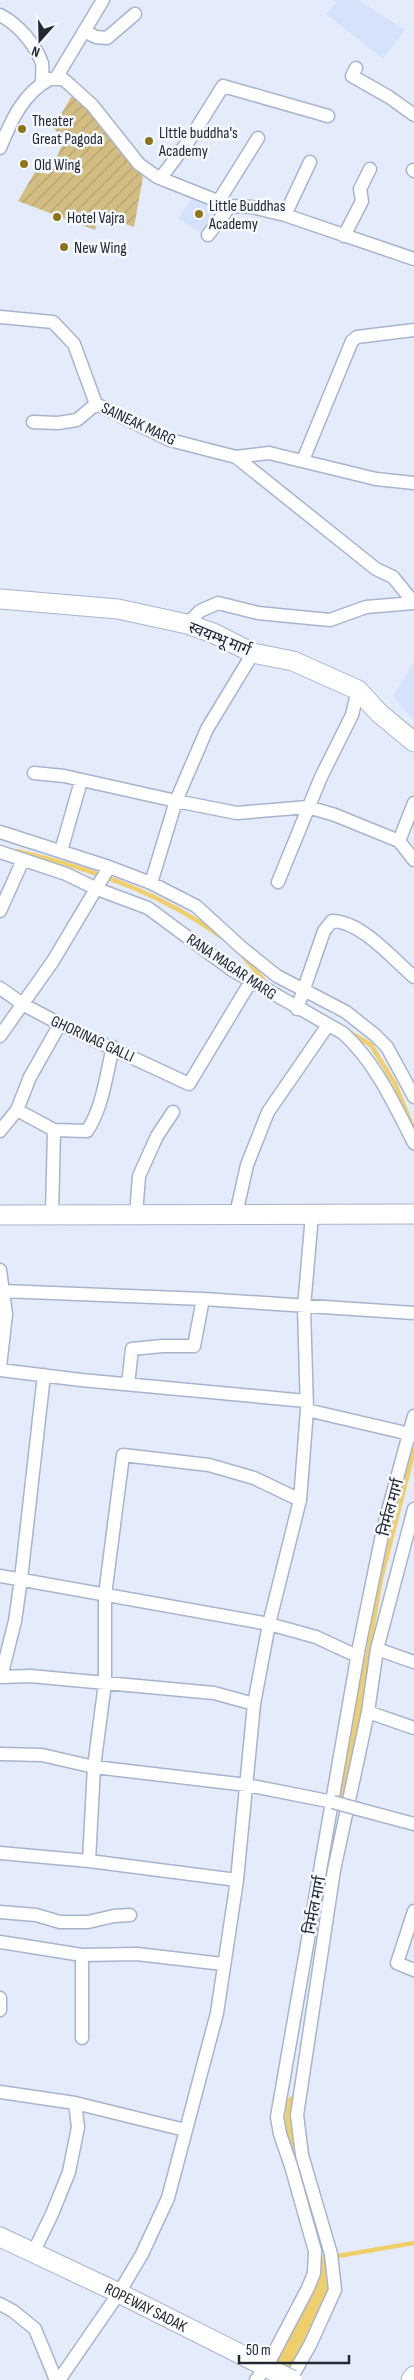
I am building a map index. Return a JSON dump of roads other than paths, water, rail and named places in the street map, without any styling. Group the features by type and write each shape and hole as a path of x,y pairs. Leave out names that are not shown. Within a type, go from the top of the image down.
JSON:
{"main road":[{"name":"स्वयम्भू मार्ग","path":"0,599 118,609 187,624 213,633 253,653 293,661 358,690 379,713 414,742"},
{"path":"0,1215 414,1214"},
{"name":"ROPEWAY SADAK","path":"0,2237 119,2293 278,2376"},
{"path":"411,2380 414,2376"}],"street":[{"path":"0,148 20,106 42,84 56,78 103,0"},
{"path":"84,31 96,37 107,38 135,14"},
{"path":"0,15 11,20 30,41 42,64 42,84"},
{"path":"356,68 352,76 389,97 414,115"},
{"path":"56,78 70,85 92,105 131,156 148,172 157,177 224,204 252,206 285,215 414,260"},
{"path":"157,177 163,174 190,139 223,86 328,116"},
{"path":"208,235 258,138"},
{"path":"285,215 310,162"},
{"path":"344,236 362,201 360,189 370,169"},
{"name":"SAINEAK MARG","path":"0,317 53,322 74,344 96,404 170,440 236,457 269,453 376,478 414,483"},
{"path":"303,460 352,341 357,337 414,330"},
{"path":"33,422 77,420 96,404"},
{"path":"236,457 376,569 393,577 414,603"},
{"path":"187,624 200,611 218,603 258,613 330,620 366,607 414,603"},
{"path":"151,884 176,801 207,729 253,653"},
{"path":"278,882 308,807 352,715 358,690"},
{"path":"34,773 237,814 308,807 335,815 399,841 414,860"},
{"path":"61,851 81,781"},
{"path":"399,841 414,803"},
{"path":"0,832 109,867 151,884 196,906 242,948 277,976 346,1012 381,1041 387,1047 414,1097"},
{"name":"RANA MAGAR MARG","path":"0,852 66,874 96,889 148,908 232,970 297,1009 328,1024 356,1045 372,1065 390,1095 414,1143"},
{"path":"0,911 23,860"},
{"path":"0,1036 24,1005 109,867"},
{"path":"297,1009 324,931 332,921 339,921 362,931 414,977"},
{"name":"GHORINAG GALLI","path":"0,988 24,1005 60,1024 114,1047 189,1084 251,981"},
{"path":"0,1131 17,1110 30,1078 60,1024"},
{"path":"236,1214 247,1164 268,1112 328,1024"},
{"path":"17,1110 54,1130 87,1131 99,1104 114,1047"},
{"path":"136,1214 139,1176 157,1136 173,1112"},
{"path":"52,1214 54,1130"},
{"path":"58,2380 119,2293 142,2254 168,2198 218,2013 223,1964 237,1880 254,1704 269,1624 300,1500 306,1405 304,1307 312,1215"},
{"path":"0,1270 6,1314 0,1369 306,1405 411,1434"},
{"path":"3,1291 203,1299 414,1313"},
{"path":"128,1384 132,1349 162,1346 194,1346 203,1299"},
{"path":"44,1375 21,1579 15,1621 1,1677 30,1676 214,1693 254,1704"},
{"name":"निर्मल मार्ग","path":"278,2376 314,2273 315,2251 280,2134 277,2117 357,1656 384,1525 411,1434 414,1416"},
{"path":"89,1861 94,1767 104,1683 106,1595 123,1455 209,1465 254,1478 300,1500"},
{"path":"278,2376 310,2345 335,2290 331,2254 302,2155 297,2115 334,1870 368,1712 377,1649 414,1509"},
{"path":"0,1576 269,1624 316,1637 357,1656"},
{"path":"377,1649 414,1662"},
{"path":"368,1712 414,1728"},
{"path":"0,1754 42,1755 94,1767 247,1785 332,1802 414,1824"},
{"path":"0,1853 89,1861 237,1880"},
{"path":"414,1911 397,1963 414,1970"},
{"path":"0,1912 36,1915 60,1922 88,1922 114,1916 130,1915"},
{"path":"0,1942 82,1955 137,1954 223,1964"},
{"path":"82,1955 82,2038"},
{"path":"0,1999 0,2010"},
{"path":"0,2092 75,2103 185,2130"},
{"path":"33,2253 52,2214 69,2172 78,2127 75,2103"},
{"path":"0,2304 13,2311 36,2329 58,2380"}],"waterway":[{"path":"16,851 70,865 122,883 173,907 220,936"},
{"path":"243,956 267,984"},
{"path":"349,1032 371,1045 395,1084 414,1130"},
{"path":"366,1665 381,1579 414,1450"},
{"path":"344,1805 349,1752 366,1665"},
{"path":"294,2103 291,2133 302,2155"},
{"path":"332,2257 414,2243"},
{"path":"276,2380 328,2274 330,2256"}],"place":[{"name":"Theater Great Pagoda","path":"22,129"},
{"name":"LIttle buddha's Academy","path":"149,141"},
{"name":"Old Wing","path":"24,164"},
{"name":"Little Buddhas Academy","path":"199,214"},
{"name":"Hotel Vajra","path":"57,217"},
{"name":"New Wing","path":"64,247"}]}
